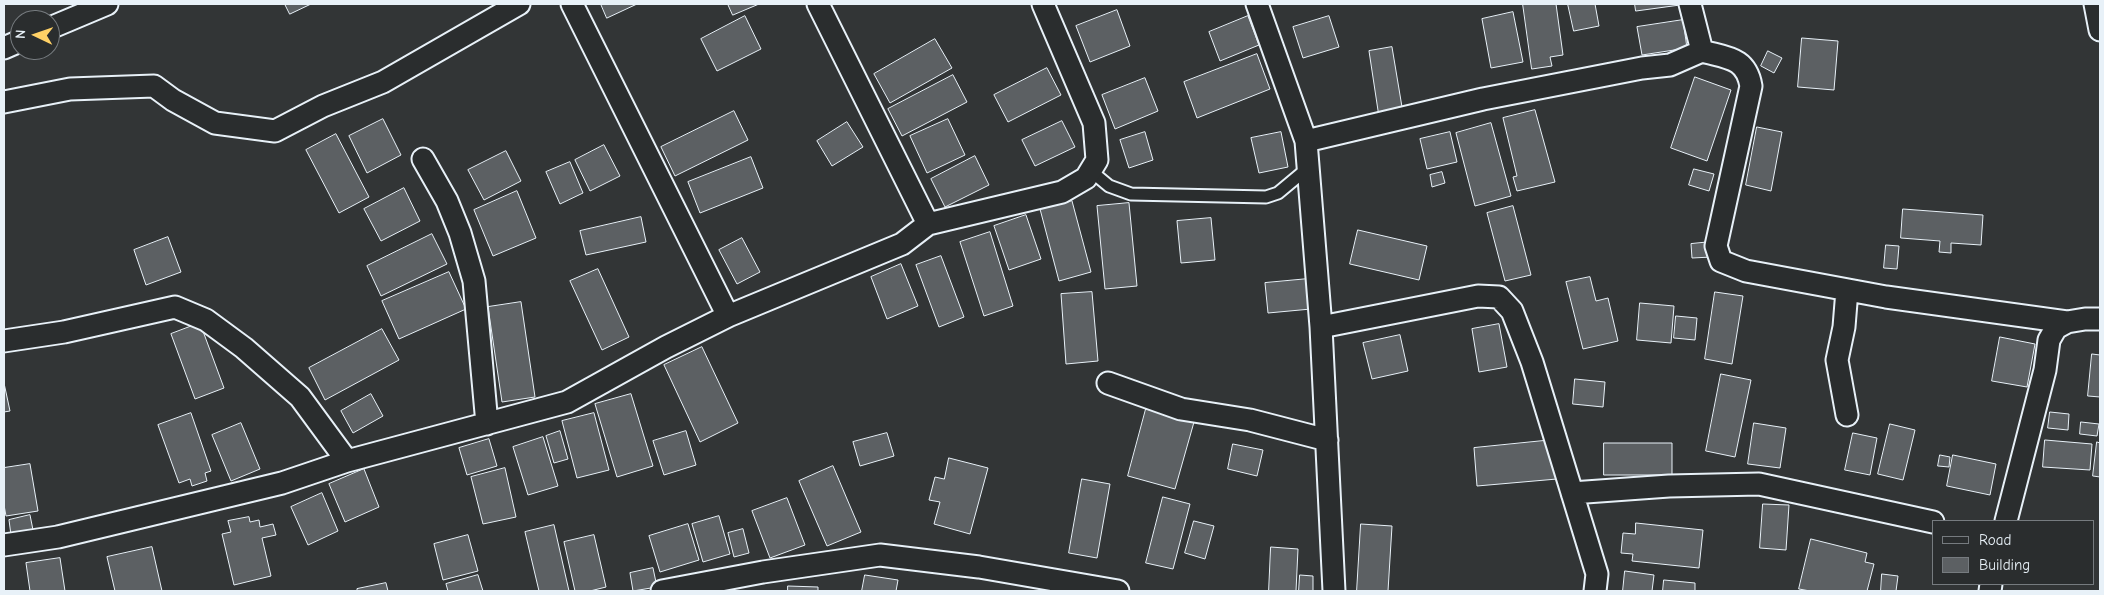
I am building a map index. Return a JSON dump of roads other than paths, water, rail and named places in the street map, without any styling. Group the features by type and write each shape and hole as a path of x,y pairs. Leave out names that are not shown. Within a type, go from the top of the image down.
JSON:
{"street":[{"path":"60,24 107,4"},
{"path":"4,102 70,89 154,86 173,100 215,123 276,131 323,106 383,82 519,4"},
{"path":"572,4 728,316"},
{"path":"818,4 928,224"},
{"path":"4,546 58,537 282,483 347,462 567,402 666,347 728,316 902,244 928,224 1062,192 1086,178 1098,160 1094,123 1043,4"},
{"path":"1257,4 1306,141 1321,327 1334,591"},
{"path":"1690,4 1702,51"},
{"path":"2095,4 2100,30"},
{"path":"1306,141 1482,99 1642,68 1670,65 1702,51 1739,62 1748,73 1750,86 1716,246 1721,261 1746,272 1886,297 2066,322"},
{"path":"423,159 448,200 474,281 487,424"},
{"path":"1847,290 1844,327 1837,360 1847,415"},
{"path":"1321,327 1478,296 1498,297 1512,311 1532,362 1597,574 1595,591"},
{"path":"4,341 64,332 175,307 206,320 244,348 300,397 347,462"},
{"path":"2006,520 2045,370 2049,340 2056,328 2066,322 2085,318 2100,319"},
{"path":"1108,383 1180,409 1250,420 1327,440"},
{"path":"1572,492 1669,486 1759,484 1932,522"},
{"path":"662,591 765,582 880,555 979,567 1118,591"}],"lane":[{"path":"1090,171 1108,186 1131,194 1266,197 1278,193 1308,168"}]}
